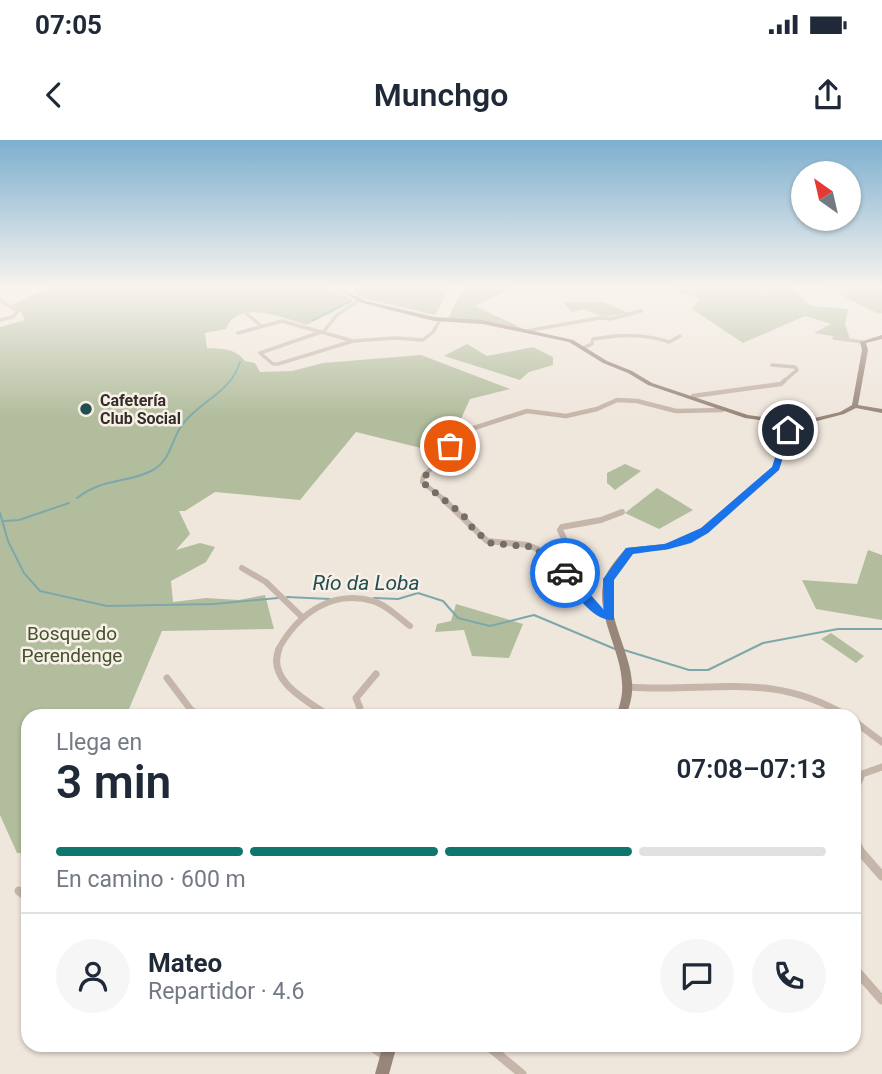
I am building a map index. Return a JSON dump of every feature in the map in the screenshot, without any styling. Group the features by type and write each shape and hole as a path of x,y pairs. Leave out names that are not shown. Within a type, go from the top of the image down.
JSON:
{"street":[{"path":"238,333 246,331"},
{"path":"354,341 324,331 260,353 272,364 278,365 354,341 396,338 423,340 434,331"},
{"path":"526,331 571,341 585,347 600,360 650,384 693,397 722,410 791,425 832,417 855,406 882,411"},
{"path":"585,347 592,344 593,339 627,333 652,335 669,342 680,336"},
{"path":"834,338 863,342 882,337"},
{"path":"855,406 865,350 863,342"},
{"path":"693,397 701,393 781,384 797,370 794,367 772,365"},
{"path":"610,617 599,612 554,562 533,547 490,543 474,530 463,515 422,482 438,458 463,435 512,415 537,411 573,416 617,400 637,401 676,411 722,410"},
{"path":"624,709 629,687 610,617 609,579 629,550 665,547 705,531 776,468 791,425"},
{"path":"554,562 569,549 559,530 562,527 601,520 622,512"},
{"path":"242,568 266,582 303,618"},
{"path":"319,709 293,690 282,678 275,656 303,618 321,603 333,600 372,601 410,626"},
{"path":"360,709 356,698 376,674"},
{"path":"167,678 190,709"},
{"path":"629,687 644,689 721,685 796,690 816,697 836,709"},
{"path":"861,726 882,742"},
{"path":"861,776 882,767"},
{"path":"861,853 882,876"},
{"path":"861,976 882,1000"},
{"path":"382,1074 388,1052"},
{"path":"495,1052 522,1074"}],"green space":[{"name":"Bosque do Perendenge","path":"0,331 218,331 205,333 207,348 233,351 245,361 255,363 260,372 292,371 323,363 421,355 510,389 470,399 460,421 425,449 356,432 300,500 215,492 185,511 179,511 190,534 176,550 200,543 215,547 206,562 171,581 173,602 206,598 239,600 265,595 274,629 162,631 129,709 21,709 21,853 17,853 0,815"},
{"path":"724,331 772,331 743,343"},
{"path":"847,331 850,339 814,333"},
{"path":"467,344 487,356 533,347 553,357 553,365 529,372 520,380 444,356"},
{"path":"625,464 641,471 615,490 607,483 607,473"},
{"path":"657,488 693,510 659,529 625,513"},
{"path":"868,550 882,555 882,620 816,609 802,580 857,584"},
{"path":"456,604 523,624 509,658 472,656 464,630 435,632 437,624 451,621"},
{"path":"831,633 864,656 856,663 821,639"}],"waterway":[{"path":"77,498 97,487 143,474 159,466 189,416 229,382 240,362"},
{"path":"4,521 19,520 69,503"},
{"name":"Río da Loba","path":"0,513 8,541 24,573 40,591 107,606 214,604 278,598"},
{"name":"Río da Loba","path":"374,598 398,599 418,593 443,601 458,618 490,626 534,615 615,649"},
{"name":"Río da Loba","path":"287,597 330,599"},
{"name":"Río da Loba","path":"624,650 689,670 708,670 763,643 838,629 882,629"}],"way so far":[{"path":"450,446 430,468 422,482 463,515 474,530 490,543 527,545 539,549 565,573"}],"place":[{"name":"Cafetería Club Social","path":"86,409"}],"route":[{"path":"565,573 599,612 610,617 609,579 629,550 665,547 705,531 729,511 743,494 776,468 788,430"}]}
